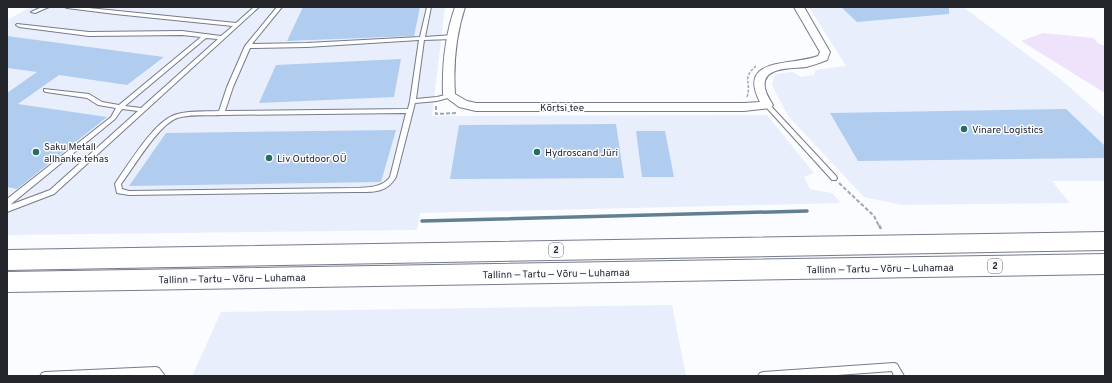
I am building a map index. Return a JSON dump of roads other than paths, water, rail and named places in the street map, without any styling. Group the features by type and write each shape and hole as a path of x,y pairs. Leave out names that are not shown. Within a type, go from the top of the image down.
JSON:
{"highway":[{"name":"2","path":"7,260 1105,241"},
{"name":"Tallinn — Tartu — Võru — Luhamaa","path":"7,282 1105,264"}],"street":[{"path":"450,96 448,81 454,23 460,7"},
{"path":"767,104 759,88 760,78 766,71 777,66 816,61 823,58 825,52 799,7"},
{"name":"Kõrtsi tee","path":"450,96 463,104 476,107 744,107 767,104"}],"lane":[{"path":"33,12 47,7"},
{"path":"67,7 237,25"},
{"path":"7,209 52,192 257,7"},
{"path":"221,113 230,87 248,46 280,7"},
{"path":"410,111 221,113 173,117 161,126 118,184 119,191 129,193 356,190 381,188 390,184 413,101 422,39 429,7"},
{"path":"19,25 89,34 182,33 222,38"},
{"path":"7,202 113,118 120,107 206,36"},
{"path":"248,46 307,45 453,37"},
{"path":"46,90 89,96 100,104 142,110"},
{"path":"413,101 437,99 450,96"},
{"path":"767,104 834,178"},
{"path":"982,266 1005,274 1059,273"},
{"path":"762,376 894,367 899,376"},
{"path":"45,376 156,371 160,376"}],"waterway":[{"path":"422,221 807,211"}],"place":[{"name":"Vinare Logistics","path":"964,129"},
{"name":"Saku Metall allhanke tehas","path":"36,152"},
{"name":"Hydroscand Jüri","path":"537,152"},
{"name":"Liv Outdoor OÜ","path":"269,158"}]}
